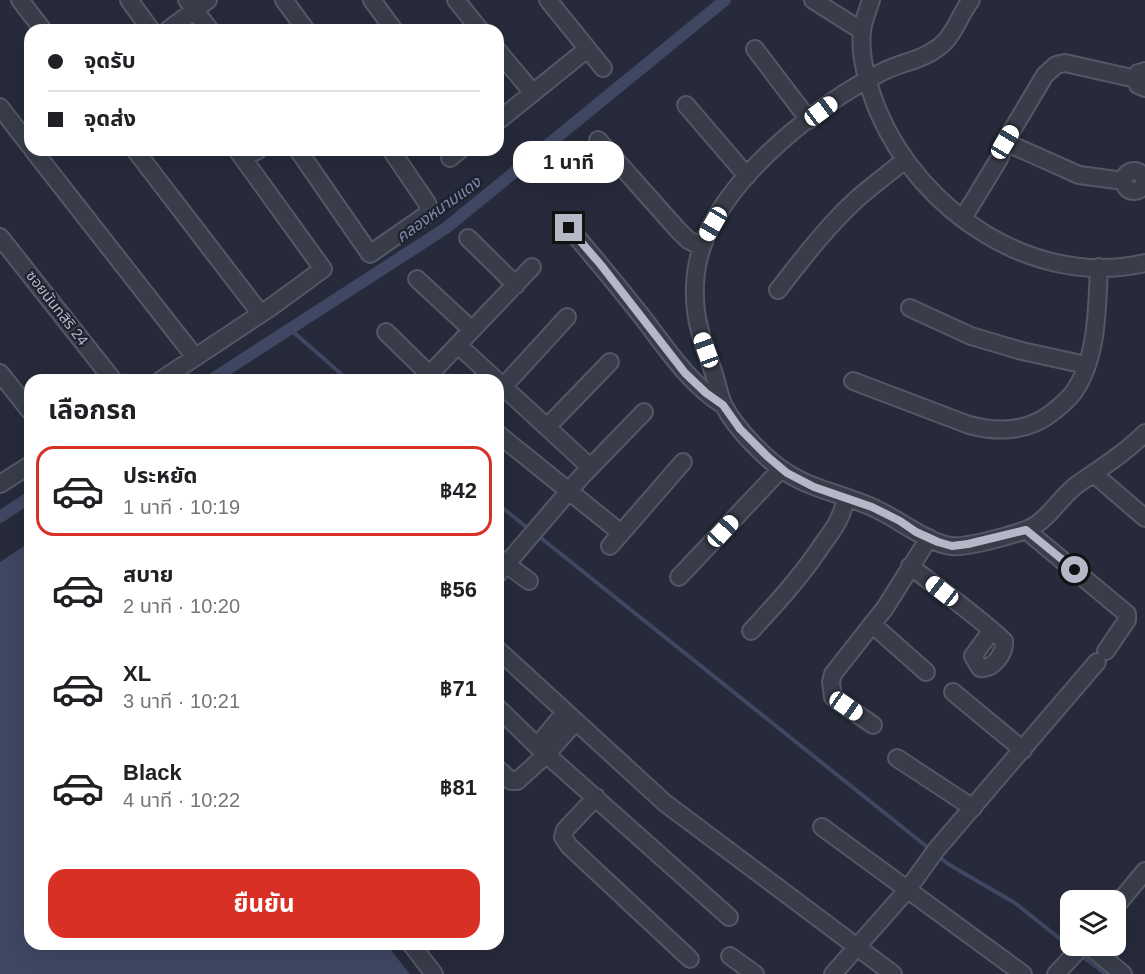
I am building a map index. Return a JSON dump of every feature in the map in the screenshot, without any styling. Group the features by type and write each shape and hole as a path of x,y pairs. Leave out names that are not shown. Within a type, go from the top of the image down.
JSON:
{"street":[{"path":"20,0 38,24"},
{"path":"129,0 147,24"},
{"path":"284,0 302,24"},
{"path":"372,0 390,24"},
{"path":"456,0 475,24"},
{"path":"548,0 586,50 603,68"},
{"path":"813,0 862,31"},
{"path":"871,0 862,31 867,81 883,124 904,160 934,194 998,243 1028,256 1062,266 1099,267 1143,264"},
{"path":"971,0 947,40 940,47 912,62 880,73 833,102 779,143 727,201 702,247 695,302 699,331 723,405 740,429 782,469 814,487 872,507 929,538 952,546 1026,530 1044,519 1067,494 1145,434"},
{"path":"174,24 197,3 207,24"},
{"path":"755,49 809,120"},
{"path":"504,116 586,50"},
{"path":"504,58 533,93"},
{"path":"963,218 999,159 1005,142 1045,75 1056,65 1065,63 1142,79"},
{"path":"686,105 747,176"},
{"path":"0,107 24,138"},
{"path":"598,140 678,230 688,240 702,247"},
{"path":"1005,142 1079,175 1124,181"},
{"path":"38,156 195,357"},
{"path":"140,156 260,313"},
{"path":"170,374 323,269 253,156"},
{"path":"302,156 370,254 426,215 429,209 428,202 395,156"},
{"path":"778,290 813,245 842,213 904,160"},
{"path":"569,228 601,265 685,373 723,405"},
{"name":"ซอยนันทสิริ 24","path":"0,237 108,374"},
{"path":"468,238 516,285"},
{"path":"434,374 458,345 532,267"},
{"path":"853,381 969,425 997,431 1015,429 1044,419 1073,394 1086,365 1097,321 1099,267"},
{"path":"417,279 472,330"},
{"path":"910,308 971,336 1022,351 1086,365"},
{"path":"504,378 567,317"},
{"path":"386,332 429,374"},
{"path":"458,345 489,374"},
{"path":"547,427 610,362"},
{"path":"0,373 24,403"},
{"path":"504,388 590,467"},
{"path":"504,562 523,545 568,491 644,412"},
{"path":"504,439 568,491 616,540 683,462"},
{"path":"0,484 24,469"},
{"path":"679,577 782,469"},
{"path":"1094,474 1145,518"},
{"path":"751,631 788,591 834,531 846,498"},
{"path":"833,974 1101,657 1127,620 1127,614 1026,530"},
{"path":"873,725 833,697 831,689 833,674 885,608 929,538"},
{"path":"910,566 992,630"},
{"path":"504,567 529,581"},
{"path":"872,624 926,672"},
{"path":"504,656 665,803 893,974"},
{"path":"953,692 1023,750"},
{"path":"504,714 729,917"},
{"path":"504,775 511,781 517,781 570,716"},
{"path":"897,758 973,808"},
{"path":"596,798 565,830 563,837 569,846 690,959"},
{"path":"822,827 1023,974"},
{"path":"1126,894 1145,871"},
{"path":"416,950 434,974"},
{"path":"730,956 755,974"},
{"path":"1056,974 1074,956"},
{"path":"1093,956 1123,974"}],"water":[{"path":"24,546 24,950 391,950 410,974 0,974 0,562"}],"waterway":[{"name":"คลองหนามแดง","path":"220,374 446,228 725,0"},
{"path":"290,329 341,374"},
{"name":"คลองหนามแดง","path":"0,517 24,501"},
{"path":"504,509 530,530"},
{"path":"536,534 931,850"},
{"path":"937,855 948,864 1015,903 1060,939"},
{"path":"1082,956 1106,974"}],"route":[{"path":"569,228 601,265 685,373 723,405 740,429 787,473 814,487 872,507 916,532 952,546 1026,530 1075,570"}]}
